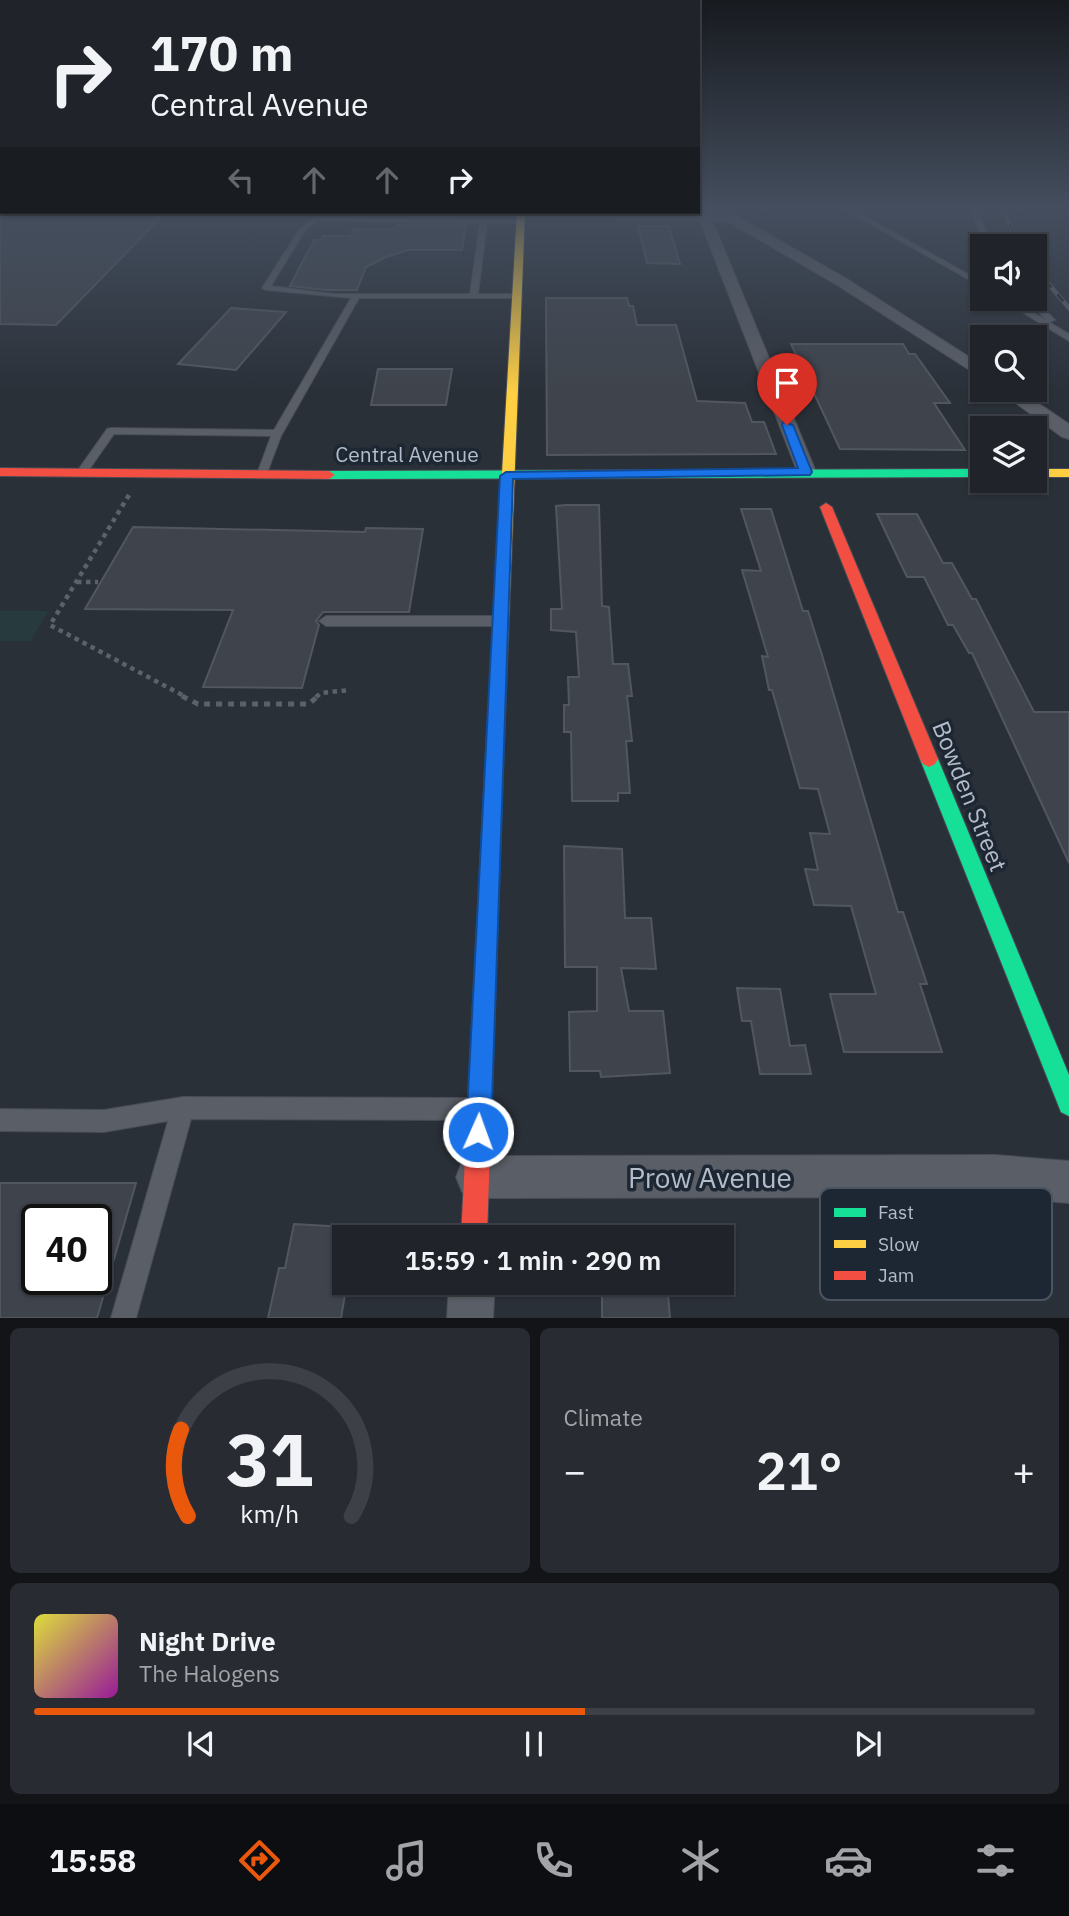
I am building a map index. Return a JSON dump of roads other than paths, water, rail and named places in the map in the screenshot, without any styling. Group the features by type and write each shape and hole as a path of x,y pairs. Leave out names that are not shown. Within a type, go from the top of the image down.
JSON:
{"street":[{"path":"475,1225 506,476 518,270"},
{"path":"731,270 806,472"},
{"path":"820,270 970,365"},
{"path":"1024,402 1069,433"},
{"name":"Central Avenue","path":"0,472 506,476 970,472"},
{"path":"1047,473 1069,473"},
{"name":"Bowden Street","path":"826,507 1069,1104"},
{"name":"Prow Avenue","path":"477,1177 995,1176 1069,1182"},
{"path":"470,1318 471,1295"}],"lane":[{"path":"277,270 266,288 356,296 516,296"},
{"path":"474,296 478,270"},
{"path":"954,270 970,278"},
{"path":"262,474 278,433 356,296"},
{"path":"1025,311 1069,337"},
{"path":"1042,311 1069,337"},
{"path":"82,472 111,431 278,433"},
{"path":"326,621 500,621"},
{"path":"0,1120 104,1121 183,1108 479,1110"},
{"path":"124,1318 183,1108"}],"railway":[{"path":"1047,282 1069,308"}]}
